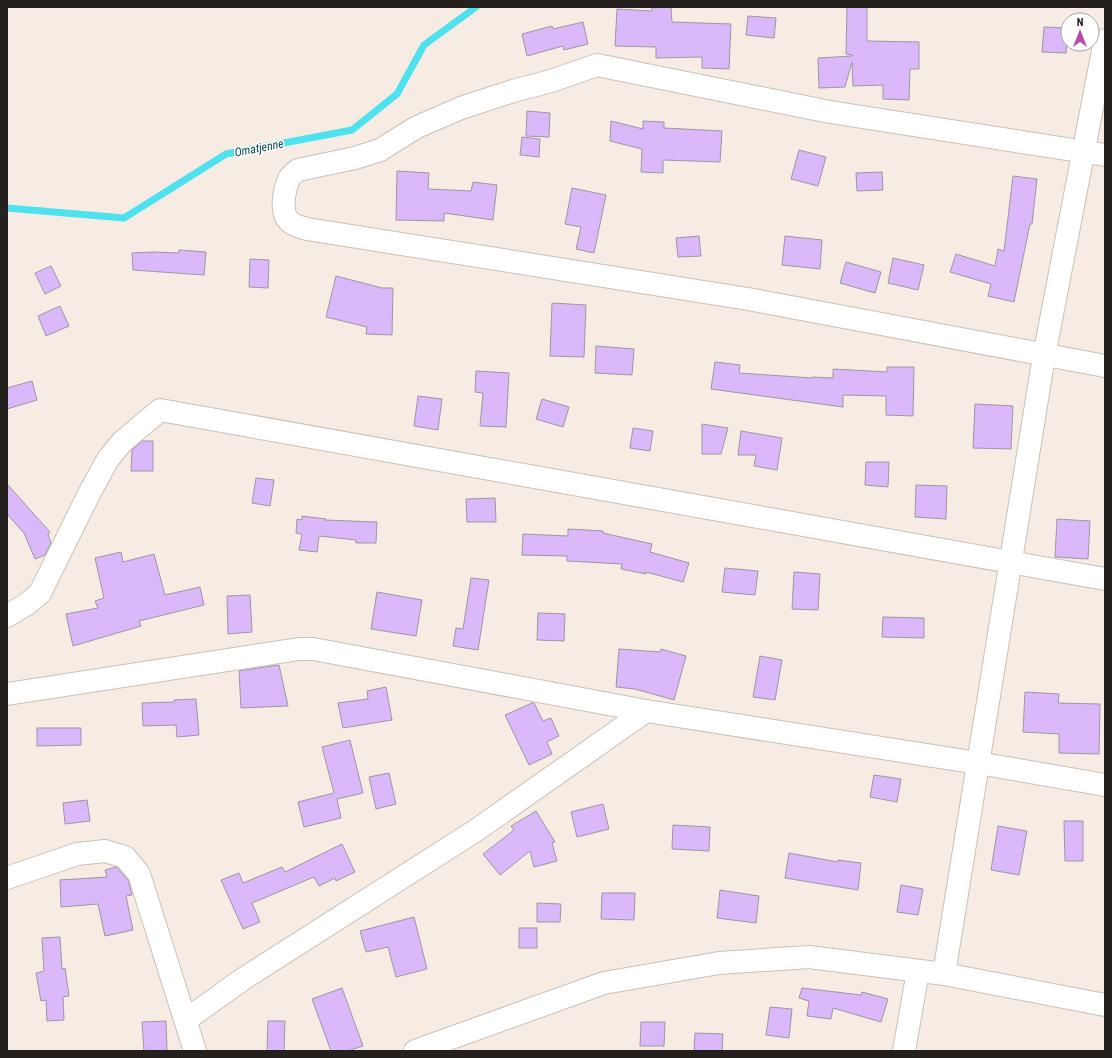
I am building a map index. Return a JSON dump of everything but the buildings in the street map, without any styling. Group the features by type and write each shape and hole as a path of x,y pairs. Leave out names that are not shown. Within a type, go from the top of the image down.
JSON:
{"street":[{"path":"944,974 1044,356 1105,40"},
{"path":"1105,155 830,112 597,65 551,81 513,91 461,108 418,127 380,150 355,158 298,170 292,174 289,179 284,196 284,211 288,220 295,225 307,229 748,299 1044,356 1105,366"},
{"path":"7,616 40,594 108,459 122,442 160,410 1105,578"},
{"path":"7,694 299,649 314,649 646,711 978,763 1105,785"},
{"path":"186,1020 243,979 475,831 646,711"},
{"path":"7,878 77,854 105,850 125,857 138,874 195,1051"},
{"path":"415,1051 604,983 719,963 809,958 944,974 1105,1005"},
{"path":"904,1051 918,971"}],"waterway":[{"name":"Omatjenne","path":"7,208 124,218 226,154 352,130 397,94 424,45 476,7"}]}
